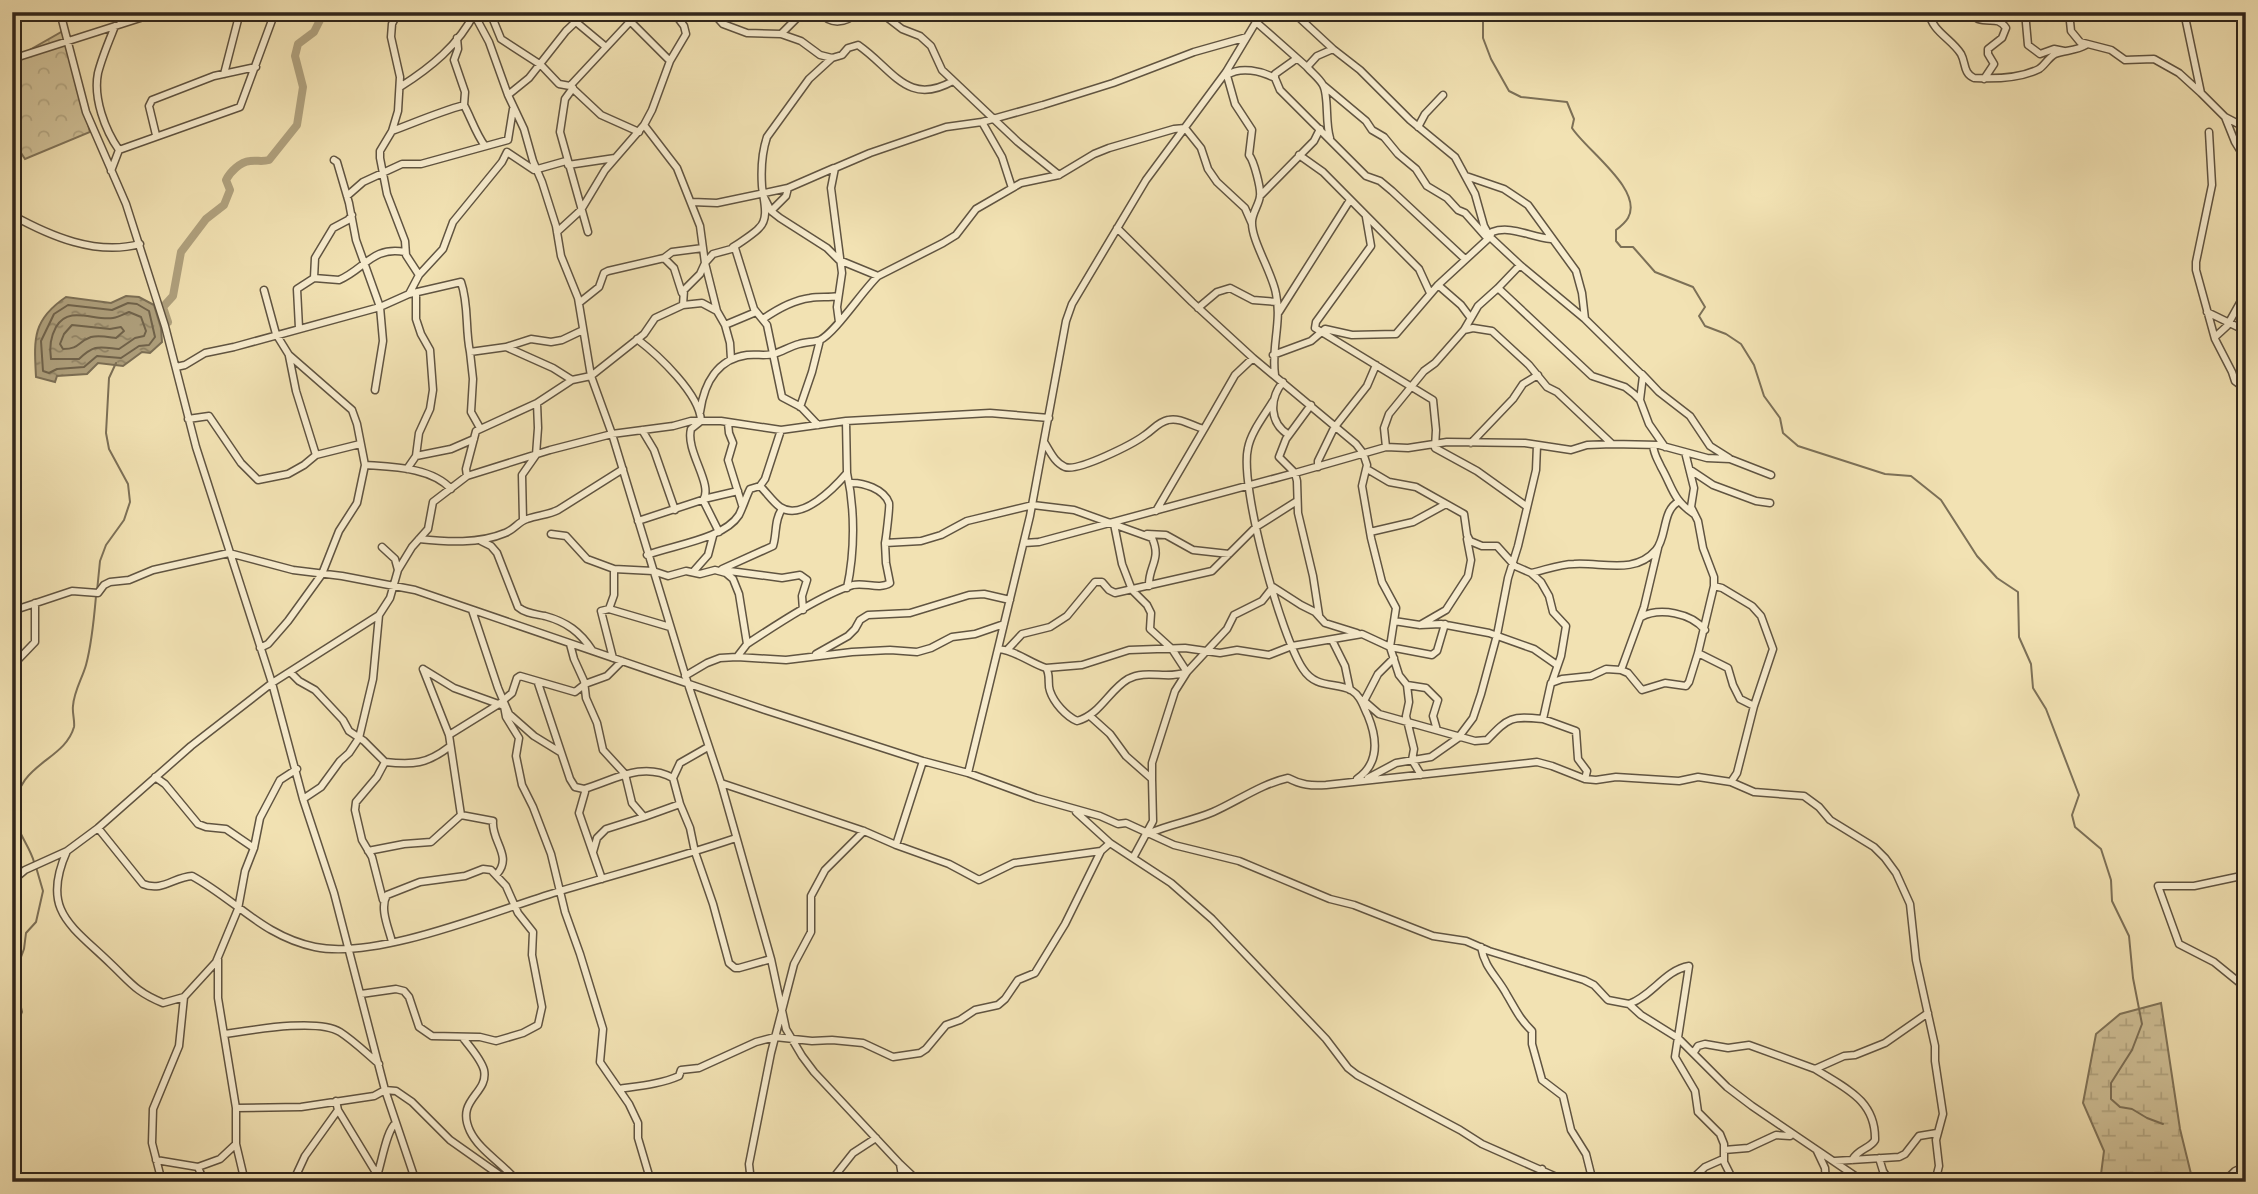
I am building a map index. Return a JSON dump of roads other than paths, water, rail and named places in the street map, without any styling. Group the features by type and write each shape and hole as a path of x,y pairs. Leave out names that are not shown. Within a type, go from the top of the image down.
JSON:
{"street":[{"path":"60,12 86,112 140,244 176,367 188,419 272,683 303,799 322,852 385,1090 416,1182"},
{"path":"118,12 118,25 100,66 97,82 104,120 119,150"},
{"path":"12,60 159,12"},
{"path":"224,74 240,12"},
{"path":"111,171 119,150 237,109 243,102 275,12"},
{"path":"398,12 392,24 391,37 399,67 398,111 392,131 380,150 387,194 405,241 405,252 408,261 419,275"},
{"path":"490,12 500,39 541,65 559,84 572,87 601,115 639,132"},
{"path":"509,95 541,65 566,31 586,12"},
{"path":"588,232 567,163 560,125 565,100 572,87 639,12"},
{"path":"673,13 707,12 717,16 723,24 747,33 781,34 801,41 820,55 832,58"},
{"path":"781,34 803,12"},
{"path":"820,12 831,21 839,22 858,12"},
{"path":"880,12 902,29 920,36 931,46 942,71 1059,175"},
{"path":"968,773 1024,543 1066,321 1086,279 1146,180 1227,73 1262,12"},
{"path":"1293,12 1360,70 1418,127 1455,157 1475,194 1489,238"},
{"path":"1929,12 1935,27 1962,55 1969,76 1984,79 2014,76 2039,69 2052,56 2066,51"},
{"path":"1976,12 1978,19 2000,20 2006,28 2002,38 1988,50 1994,64 1984,79"},
{"path":"2025,12 2027,42 2040,54 2054,49 2072,51 2086,45"},
{"path":"2069,12 2071,31 2080,43 2111,50 2126,60 2154,59 2179,73 2225,117 2246,128"},
{"path":"2183,12 2202,93"},
{"path":"400,87 427,71 457,38 474,13 489,42 524,129 557,232 561,256 579,303 591,376 623,469 685,676 722,783 790,1038 814,1072 919,1182"},
{"path":"557,232 581,210 596,184 639,132 652,110 670,61 686,34 684,26 673,13"},
{"path":"576,22 606,47"},
{"path":"630,22 670,61"},
{"path":"1256,22 1366,121 1372,130 1384,137 1404,160 1416,169 1427,186 1465,213 1489,238 1584,319 1659,392 1690,416 1710,446 1730,459 1771,475"},
{"path":"692,202 718,203 788,188 870,153 946,127 982,122 1113,83 1194,52 1247,37"},
{"path":"457,38 458,49 454,60 465,92 464,105 485,146"},
{"path":"682,293 700,274 713,254 733,247 761,227 766,204 764,147 767,137 808,79 832,58 858,44 914,90 936,90 953,81"},
{"path":"1307,67 1317,56 1333,49"},
{"path":"1275,79 1279,69 1296,59"},
{"path":"156,135 149,102 224,74 256,67"},
{"path":"1227,73 1237,70 1253,71 1265,73 1275,79 1280,90 1366,176 1380,181 1392,191 1465,259"},
{"path":"1227,73 1235,104 1252,130 1249,156 1254,162 1260,196 1252,224"},
{"path":"1323,85 1325,122 1331,140"},
{"path":"1418,127 1425,114 1443,95"},
{"path":"392,131 464,105"},
{"path":"407,469 416,456 419,433 430,409 433,390 430,350 416,319 413,294 419,275 443,249 453,222 502,162 507,152 513,107"},
{"path":"2225,117 2246,160"},
{"path":"982,122 998,149 1012,188"},
{"path":"644,125 677,169 692,202 700,226 705,263 717,311 725,324 731,359"},
{"path":"800,407 820,340 878,276 956,235 976,209 1021,183 1059,175 1101,150 1185,128"},
{"path":"1185,128 1201,148 1208,169 1217,182 1245,208 1273,280 1278,313 1273,355 1275,375"},
{"path":"1260,196 1317,138 1320,130"},
{"path":"2209,132 2213,185 2196,262 2215,337 2235,381 2246,389"},
{"path":"347,196 363,182 402,163 421,164 508,140"},
{"path":"507,152 533,169 616,158"},
{"path":"1299,155 1323,172 1419,269 1430,293"},
{"path":"334,160 337,162 355,234 380,307 383,341 375,390"},
{"path":"835,167 831,188 842,273 838,296 839,322"},
{"path":"1466,176 1504,189 1528,205 1576,271 1582,293 1584,319"},
{"path":"772,211 786,196 788,188"},
{"path":"764,195 772,211 800,233 827,248 839,260 878,276"},
{"path":"1278,313 1350,200"},
{"path":"12,215 42,230 86,245 108,249 140,244"},
{"path":"314,278 315,258 333,228 352,215"},
{"path":"1366,217 1371,246 1316,321 1315,328 1433,400 1435,449 1497,483 1526,506"},
{"path":"1117,228 1252,358 1311,405 1363,453 1367,469 1362,486 1370,532 1382,582 1396,608 1390,647 1399,675 1407,685 1407,722 1414,748 1412,760 1421,775"},
{"path":"1273,355 1311,341 1325,329 1352,335 1400,332 1430,293 1489,238 1492,232 1505,228 1534,237 1552,239"},
{"path":"733,247 737,249 756,312 767,325 782,397 800,407 818,425"},
{"path":"579,303 599,287 604,273 608,271 664,258 672,252 703,248"},
{"path":"299,328 296,292 314,278 339,280 364,262 383,253 395,250 405,252"},
{"path":"664,258 674,268 683,305"},
{"path":"1386,447 1386,420 1411,387 1464,330 1478,306 1520,265"},
{"path":"176,367 185,365 205,353 380,307 413,294 461,282 466,296 466,331 473,379 471,412 480,428"},
{"path":"1438,285 1471,317"},
{"path":"1198,308 1217,292 1230,289 1253,300 1277,302"},
{"path":"1498,289 1592,376 1625,387 1640,400 1649,424 1665,447"},
{"path":"260,648 268,644 288,621 322,574 339,531 357,503 365,465 357,424 349,406 304,371 289,355 276,334 264,290"},
{"path":"2215,337 2230,322 2246,292"},
{"path":"763,319 808,298 825,299 838,296"},
{"path":"467,476 474,439 480,428 537,402 572,380 591,376 644,334 655,318 683,305 702,303 717,311"},
{"path":"725,324 756,312"},
{"path":"2207,312 2246,331"},
{"path":"1464,330 1474,328 1492,331 1547,387 1557,392 1612,444"},
{"path":"470,352 484,352 531,339 551,342 562,340 583,330"},
{"path":"638,339 668,365 700,412"},
{"path":"701,421 702,396 707,384 716,370 731,359 746,355 774,354 799,344 820,340"},
{"path":"506,347 553,368 572,380"},
{"path":"289,355 296,391 316,455"},
{"path":"1156,511 1235,375 1252,358"},
{"path":"1318,467 1318,461 1334,428 1361,395 1376,365"},
{"path":"1640,400 1642,374"},
{"path":"1471,443 1516,397 1523,384 1538,375"},
{"path":"1283,382 1275,391 1274,417 1278,426 1289,435"},
{"path":"1273,401 1248,448 1249,485 1256,527 1273,587 1292,646 1299,663 1310,677 1318,682 1350,690 1378,714 1458,738 1487,740 1509,719 1543,719 1576,731 1578,759 1587,771 1585,779"},
{"path":"523,520 522,475 536,455 537,402"},
{"path":"1311,405 1289,435 1279,457 1295,473 1297,501 1319,615"},
{"path":"12,881 36,863 67,851 98,828 155,776 272,683 379,615 390,598 398,570 428,529 433,502 467,476 612,434 701,421 781,430 846,421 990,412 1049,418"},
{"path":"188,419 209,416 242,463 258,480 288,474 316,455 359,444"},
{"path":"1044,442 1055,460 1071,468 1096,461 1144,436 1167,420 1177,419 1204,429"},
{"path":"692,572 707,557 716,534 704,500 707,489 698,471 689,433 701,421"},
{"path":"846,421 847,473 852,521 847,588"},
{"path":"728,423 733,443 728,460 742,505"},
{"path":"642,430 654,450 675,510"},
{"path":"648,555 716,534 739,515 750,489 760,486 769,468 781,430"},
{"path":"416,456 450,449 474,439"},
{"path":"1024,543 1112,524 1386,447 1471,443 1537,445 1571,450 1587,445 1653,445 1707,458 1730,459"},
{"path":"1366,779 1384,768 1431,757 1458,738 1477,708 1536,470 1537,445"},
{"path":"1653,445 1655,458 1678,502 1696,515"},
{"path":"1551,683 1591,676 1606,669 1628,673 1642,690 1665,683 1686,686 1689,682 1705,630 1714,577 1703,548 1700,526 1691,508 1695,492 1685,452"},
{"path":"365,465 407,469 436,478 451,489"},
{"path":"419,539 491,539 509,532 523,520 550,515 623,469"},
{"path":"1367,469 1389,482 1416,487 1464,514 1471,560 1468,576 1446,610 1420,625"},
{"path":"1690,469 1706,482 1770,503"},
{"path":"760,486 782,509 788,510 808,507 823,497 847,473"},
{"path":"737,657 747,644 803,610 847,588 858,584 883,586 890,583 885,543 890,507 888,501 867,484 849,483"},
{"path":"638,522 738,491"},
{"path":"1008,649 1022,634 1051,627 1068,616 1095,582 1102,582 1108,590 1115,593 1212,571 1256,527 1297,501"},
{"path":"1621,670 1641,617 1670,510 1678,502"},
{"path":"1370,532 1413,522 1446,504"},
{"path":"885,543 921,541 967,522 1032,505 1074,510 1152,538 1157,554 1149,586"},
{"path":"551,534 566,536 587,559 614,569 653,571 668,576 686,571 700,574 720,570 774,546 778,514 782,509"},
{"path":"1112,524 1132,590 1151,613 1149,625 1153,633 1172,649 1187,672"},
{"path":"1145,534 1166,535 1187,548 1199,551 1229,554"},
{"path":"1467,538 1482,546 1497,546 1520,570 1531,573 1574,564 1634,565 1658,548"},
{"path":"480,541 491,546 497,553 518,607 525,612 565,623 578,631 593,652"},
{"path":"382,547 395,559 398,570"},
{"path":"14,609 72,591 98,593 110,582 130,580 153,570 229,553 293,570 415,590 688,684 923,761 968,773 1017,792 1100,816 1118,824 1126,823 1174,845 1238,861 1330,899 1433,936 1466,941 1584,980 1594,985 1608,1000 1629,1004 1641,1015 1678,1038 1727,1087 1864,1182"},
{"path":"609,609 614,594 614,569"},
{"path":"720,570 782,578 800,575 805,577 807,580 802,596 803,610"},
{"path":"720,570 733,579 739,594 747,644"},
{"path":"1531,573 1545,588 1553,612 1566,626 1543,719"},
{"path":"1714,586 1752,606 1761,616 1772,652 1754,706 1737,773 1731,782"},
{"path":"1273,587 1319,615 1325,623 1362,634 1390,647 1415,653 1435,654 1445,624"},
{"path":"1133,858 1153,821 1152,763 1172,700 1187,672 1227,629 1234,615 1262,601 1273,587"},
{"path":"813,656 848,636 860,620 868,615 910,612 969,595 984,594 1010,600"},
{"path":"12,666 35,642 35,603"},
{"path":"614,659 601,611 609,609 670,627"},
{"path":"472,610 506,717 520,741 516,756 522,785 546,839 567,919 603,1029 600,1062 638,1123 638,1138 651,1182"},
{"path":"1641,617 1657,611 1694,619 1705,630"},
{"path":"303,799 321,787 359,738 373,679 379,615"},
{"path":"1394,621 1420,625 1445,624 1497,635 1541,652 1557,665"},
{"path":"685,676 720,658 786,660 890,650 918,652 931,649 952,637 975,634 1004,624"},
{"path":"999,649 1008,649 1027,661 1046,668 1082,665 1129,650 1185,648 1220,653 1237,650 1265,655 1292,646 1362,634"},
{"path":"1332,640 1345,666 1350,690"},
{"path":"570,644 585,684 586,698 597,723 603,750 625,774 632,803 644,817"},
{"path":"1698,653 1728,668 1740,699 1754,706"},
{"path":"1363,702 1378,674 1394,658"},
{"path":"449,735 502,704 512,693 517,678 524,676 538,683 575,692 585,684 607,676 622,661"},
{"path":"1046,668 1050,693 1061,709 1077,721 1090,716 1127,680 1143,674 1168,677 1187,672"},
{"path":"461,816 449,735 423,669 454,688 502,704 509,714 534,736 560,752"},
{"path":"290,672 315,690 340,716 349,731 385,762 422,764 449,747"},
{"path":"538,683 560,752 575,787 584,789 625,774 652,770 673,778"},
{"path":"1407,685 1426,688 1438,700 1433,716 1437,730"},
{"path":"1355,780 1367,769 1375,750 1374,728 1363,702"},
{"path":"1090,716 1110,734 1126,756 1152,779"},
{"path":"708,747 680,763 673,778 680,804 690,828 729,963 732,967 739,968 771,959"},
{"path":"896,845 923,761"},
{"path":"385,762 377,777 356,802 356,820 372,857 392,942"},
{"path":"1149,832 1210,813 1272,782 1287,778 1310,786 1537,762 1585,779 1616,776 1679,780 1698,778 1731,782 1754,792 1804,796 1846,832 1874,847 1891,865 1910,904 1916,960 1935,1046 1943,1114 1936,1140 1939,1167 1935,1182"},
{"path":"67,851 59,869 56,888 62,912 80,936 134,988 163,1003 184,997 218,958 238,909 260,818 280,780 297,769"},
{"path":"155,776 202,827 226,829 254,848"},
{"path":"722,783 864,831 949,864 979,880 1014,863 1101,852"},
{"path":"584,789 585,798 579,813 602,879"},
{"path":"593,852 597,838 606,829 680,804"},
{"path":"1074,810 1111,843 1171,883 1212,919 1357,1075 1482,1144 1568,1182"},
{"path":"368,851 430,842 461,816 493,821 493,833 504,860 497,874"},
{"path":"98,828 143,884 155,887 192,876 217,890 238,909 278,935 314,947 350,950 392,942 736,838"},
{"path":"751,1182 749,1164 775,1037 794,964 810,934 810,900 825,870 864,831"},
{"path":"619,1089 675,1078 681,1070 699,1068 756,1042 775,1037 863,1043 893,1057 911,1055 926,1049 946,1025 975,1010 998,1006 1018,980 1035,973 1065,924 1101,852 1111,843"},
{"path":"360,994 396,989 404,991 422,1030 432,1036 503,1040 534,1029 541,1019 541,991 531,955 533,932 514,906 506,886 497,874 483,869 465,876 420,882 387,895 383,900"},
{"path":"2246,875 2194,886 2158,887 2179,944 2214,962 2246,988"},
{"path":"1481,947 1486,966 1508,995 1521,1021 1532,1031 1532,1044 1542,1080 1563,1096 1571,1130 1586,1154 1593,1182"},
{"path":"218,958 218,998 236,1108 236,1144 245,1182"},
{"path":"1629,1004 1643,998 1674,971 1689,966 1675,1057 1695,1091 1698,1112 1720,1134 1724,1150 1723,1160 1734,1182"},
{"path":"162,1182 152,1143 153,1109 179,1046 184,997"},
{"path":"1815,1069 1885,1043 1928,1013"},
{"path":"225,1034 269,1028 323,1027 340,1032 379,1064"},
{"path":"463,1038 485,1072 481,1086 467,1105 468,1126 471,1134 515,1179"},
{"path":"1694,1052 1698,1046 1704,1044 1728,1048 1749,1045 1815,1069 1846,1087 1872,1115 1875,1140 1871,1146 1858,1151 1852,1160"},
{"path":"236,1108 301,1107 374,1096 385,1090 396,1091 405,1096 450,1140 502,1179 531,1182"},
{"path":"336,1101 338,1110 376,1179"},
{"path":"293,1182 305,1156 338,1110"},
{"path":"376,1179 390,1128 396,1123"},
{"path":"1835,1161 1903,1156 1919,1136 1937,1133"},
{"path":"1724,1150 1748,1148 1776,1135 1796,1136"},
{"path":"833,1180 853,1153 876,1138"},
{"path":"156,1160 198,1167 220,1159 236,1144"},
{"path":"1816,1151 1825,1168 1826,1182"},
{"path":"1880,1158 1883,1171 1890,1182"},
{"path":"1689,1182 1705,1167 1723,1160"},
{"path":"900,1164 903,1182"},
{"path":"2224,1182 2235,1171 2246,1166"},
{"path":"198,1167 204,1182"},
{"path":"1539,1182 1542,1169"}],"water":[{"path":"126,296 139,297 154,305 162,342 150,353 142,352 123,366 98,363 87,374 57,376 55,382 36,377 38,331 41,322 55,305 66,297 111,303"}],"waterway":[{"path":"168,322 163,307 173,296 181,252 206,219 224,205 230,190 226,180 243,163 269,160 297,125 303,87 295,56 298,44 314,32 324,12"},
{"path":"1483,12 1483,38 1509,91 1521,97 1567,102 1574,119 1572,128 1611,171 1628,195 1631,207 1628,218 1616,230 1616,241 1621,247 1633,247 1655,272 1693,287 1705,307 1699,316 1705,326 1726,334 1741,344 1754,365 1764,396 1780,418 1783,433 1798,446 1885,474 1911,476 1941,500 1977,556 1997,578 2018,592 2019,637 2031,664 2033,688 2046,709 2079,795 2072,815 2075,827 2101,849 2111,880 2112,901 2129,936 2133,978 2142,1024 2132,1050 2111,1083 2111,1099 2120,1107 2132,1109 2163,1124"},
{"path":"97,591 100,561 106,545 124,520 130,502 128,484 109,449 106,433 109,378 116,363"},
{"path":"34,862 15,818 17,796 31,773 61,748 74,727 74,701 88,657 96,596"},
{"path":"12,1037 22,1012 14,976 24,949 26,933 36,922 43,891 36,867"}]}
